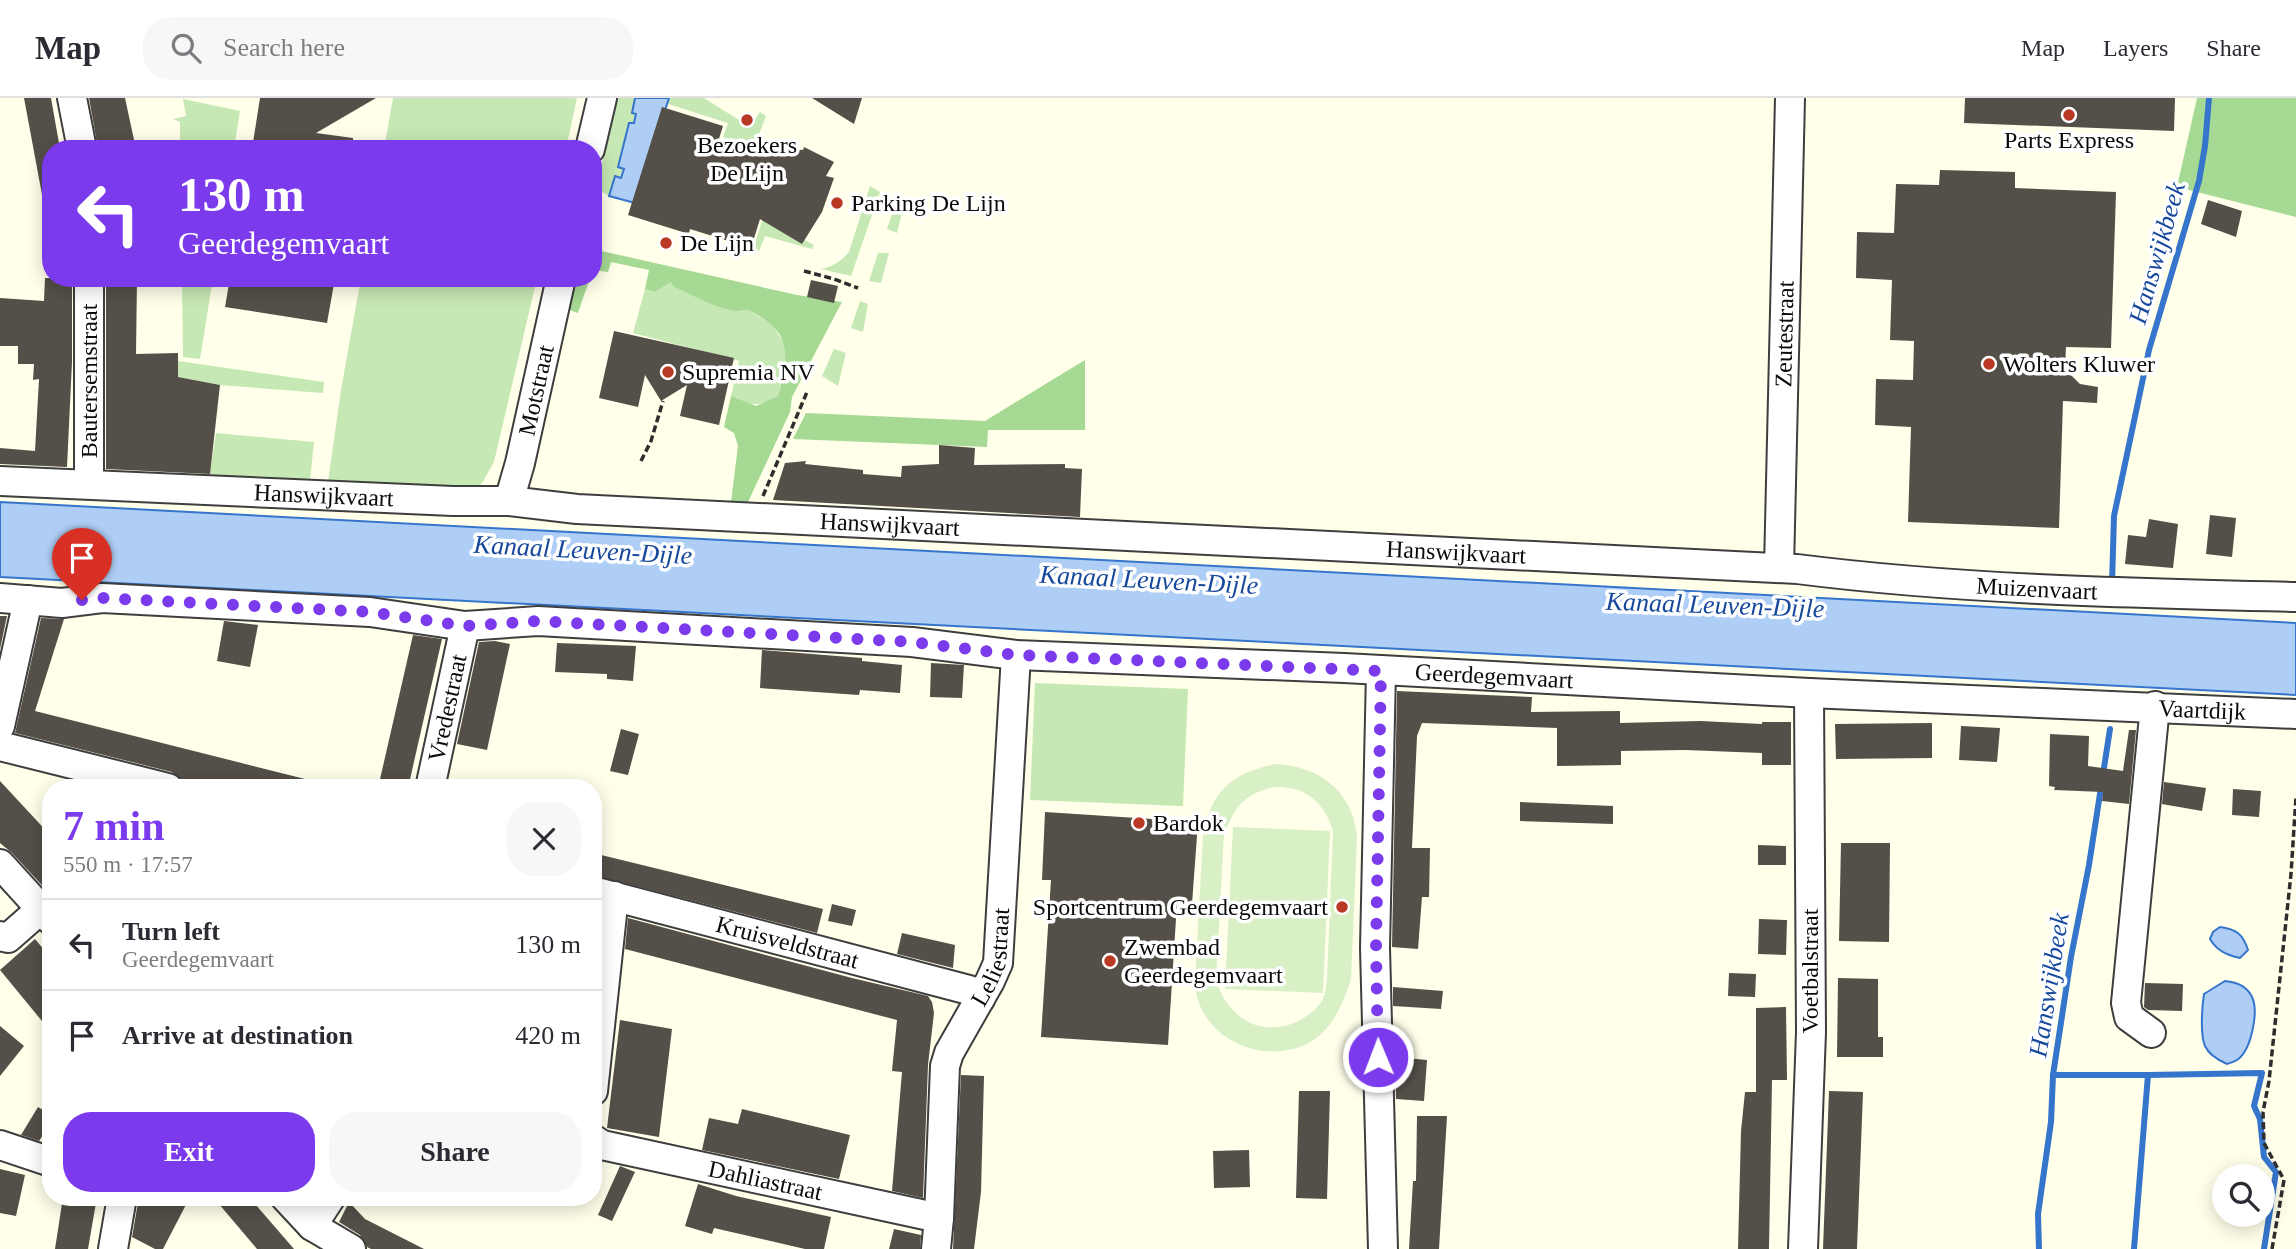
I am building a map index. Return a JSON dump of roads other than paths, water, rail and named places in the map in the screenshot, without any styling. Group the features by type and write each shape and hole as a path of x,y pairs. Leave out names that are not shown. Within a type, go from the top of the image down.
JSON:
{"street":[{"path":"72,98 80,140"},
{"path":"592,140 602,98"},
{"name":"Zeutestraat","path":"1779,568 1790,98"},
{"name":"Bautersemstraat","path":"89,287 89,484"},
{"name":"Motstraat","path":"509,501 559,287"},
{"name":"Hanswijkvaart","path":"0,481 509,501 577,509 1779,568"},
{"name":"Muizenvaart","path":"1779,568 1891,581 2130,593 2296,597"},
{"name":"Geerdegemvaart","path":"0,598 62,603 102,598 370,612 465,626 538,621 912,642 1016,655 1809,693 2109,704"},
{"path":"0,726 28,600"},
{"name":"Vredestraat","path":"431,779 465,626"},
{"name":"Leliestraat","path":"936,1249 945,1066 998,963 1016,655"},
{"path":"1381,671 1376,948 1383,1249"},
{"name":"Voetbalstraat","path":"1803,1249 1811,1032 1809,693"},
{"name":"Vaartdijk","path":"2109,704 2296,714"},
{"path":"2151,1033 2129,1017 2126,1003 2155,706"},
{"path":"0,746 132,779"},
{"path":"1,868 42,910"},
{"path":"602,930 604,894"},
{"name":"Kruisveldstraat","path":"604,894 969,990 980,999"},
{"path":"0,936 8,938 42,917"},
{"path":"0,1145 42,1159"},
{"name":"Dahliastraat","path":"602,1145 939,1218"},
{"path":"113,1249 120,1206"},
{"path":"294,1206 313,1226 351,1249"},
{"path":"313,1226 325,1206"}],"water":[{"path":"635,98 669,98 635,203 609,196 615,176 621,178 624,169 618,167 629,123 634,123 636,114 632,113"},
{"name":"Kanaal Leuven-Dijle","path":"0,502 2296,623 2296,695 0,577"},
{"path":"2220,927 2235,931 2244,940 2248,950 2240,958 2223,952 2210,939 2213,932"},
{"path":"2225,981 2247,990 2252,997 2255,1012 2246,1048 2237,1060 2227,1064 2214,1057 2207,1049 2202,1028 2204,994"}],"waterway":[{"name":"Hanswijkbeek","path":"2112,584 2114,516 2149,350 2199,181 2209,98"},
{"name":"Hanswijkbeek","path":"2039,1249 2038,1214 2051,1122 2053,1075 2110,729"},
{"path":"2148,1075 2262,1073 2254,1106 2260,1119 2264,1157 2276,1172 2264,1249"},
{"path":"2053,1075 2148,1075 2134,1249"}],"place":[{"name":"Parts Express","path":"2069,115"},
{"name":"Bezoekers De Lijn","path":"747,120"},
{"name":"Parking De Lijn","path":"837,203"},
{"name":"De Lijn","path":"666,243"},
{"name":"Wolters Kluwer","path":"1989,364"},
{"name":"Supremia NV","path":"668,372"},
{"name":"Bardok","path":"1139,823"},
{"name":"Sportcentrum Geerdegemvaart","path":"1342,907"},
{"name":"Zwembad Geerdegemvaart","path":"1110,961"}]}
